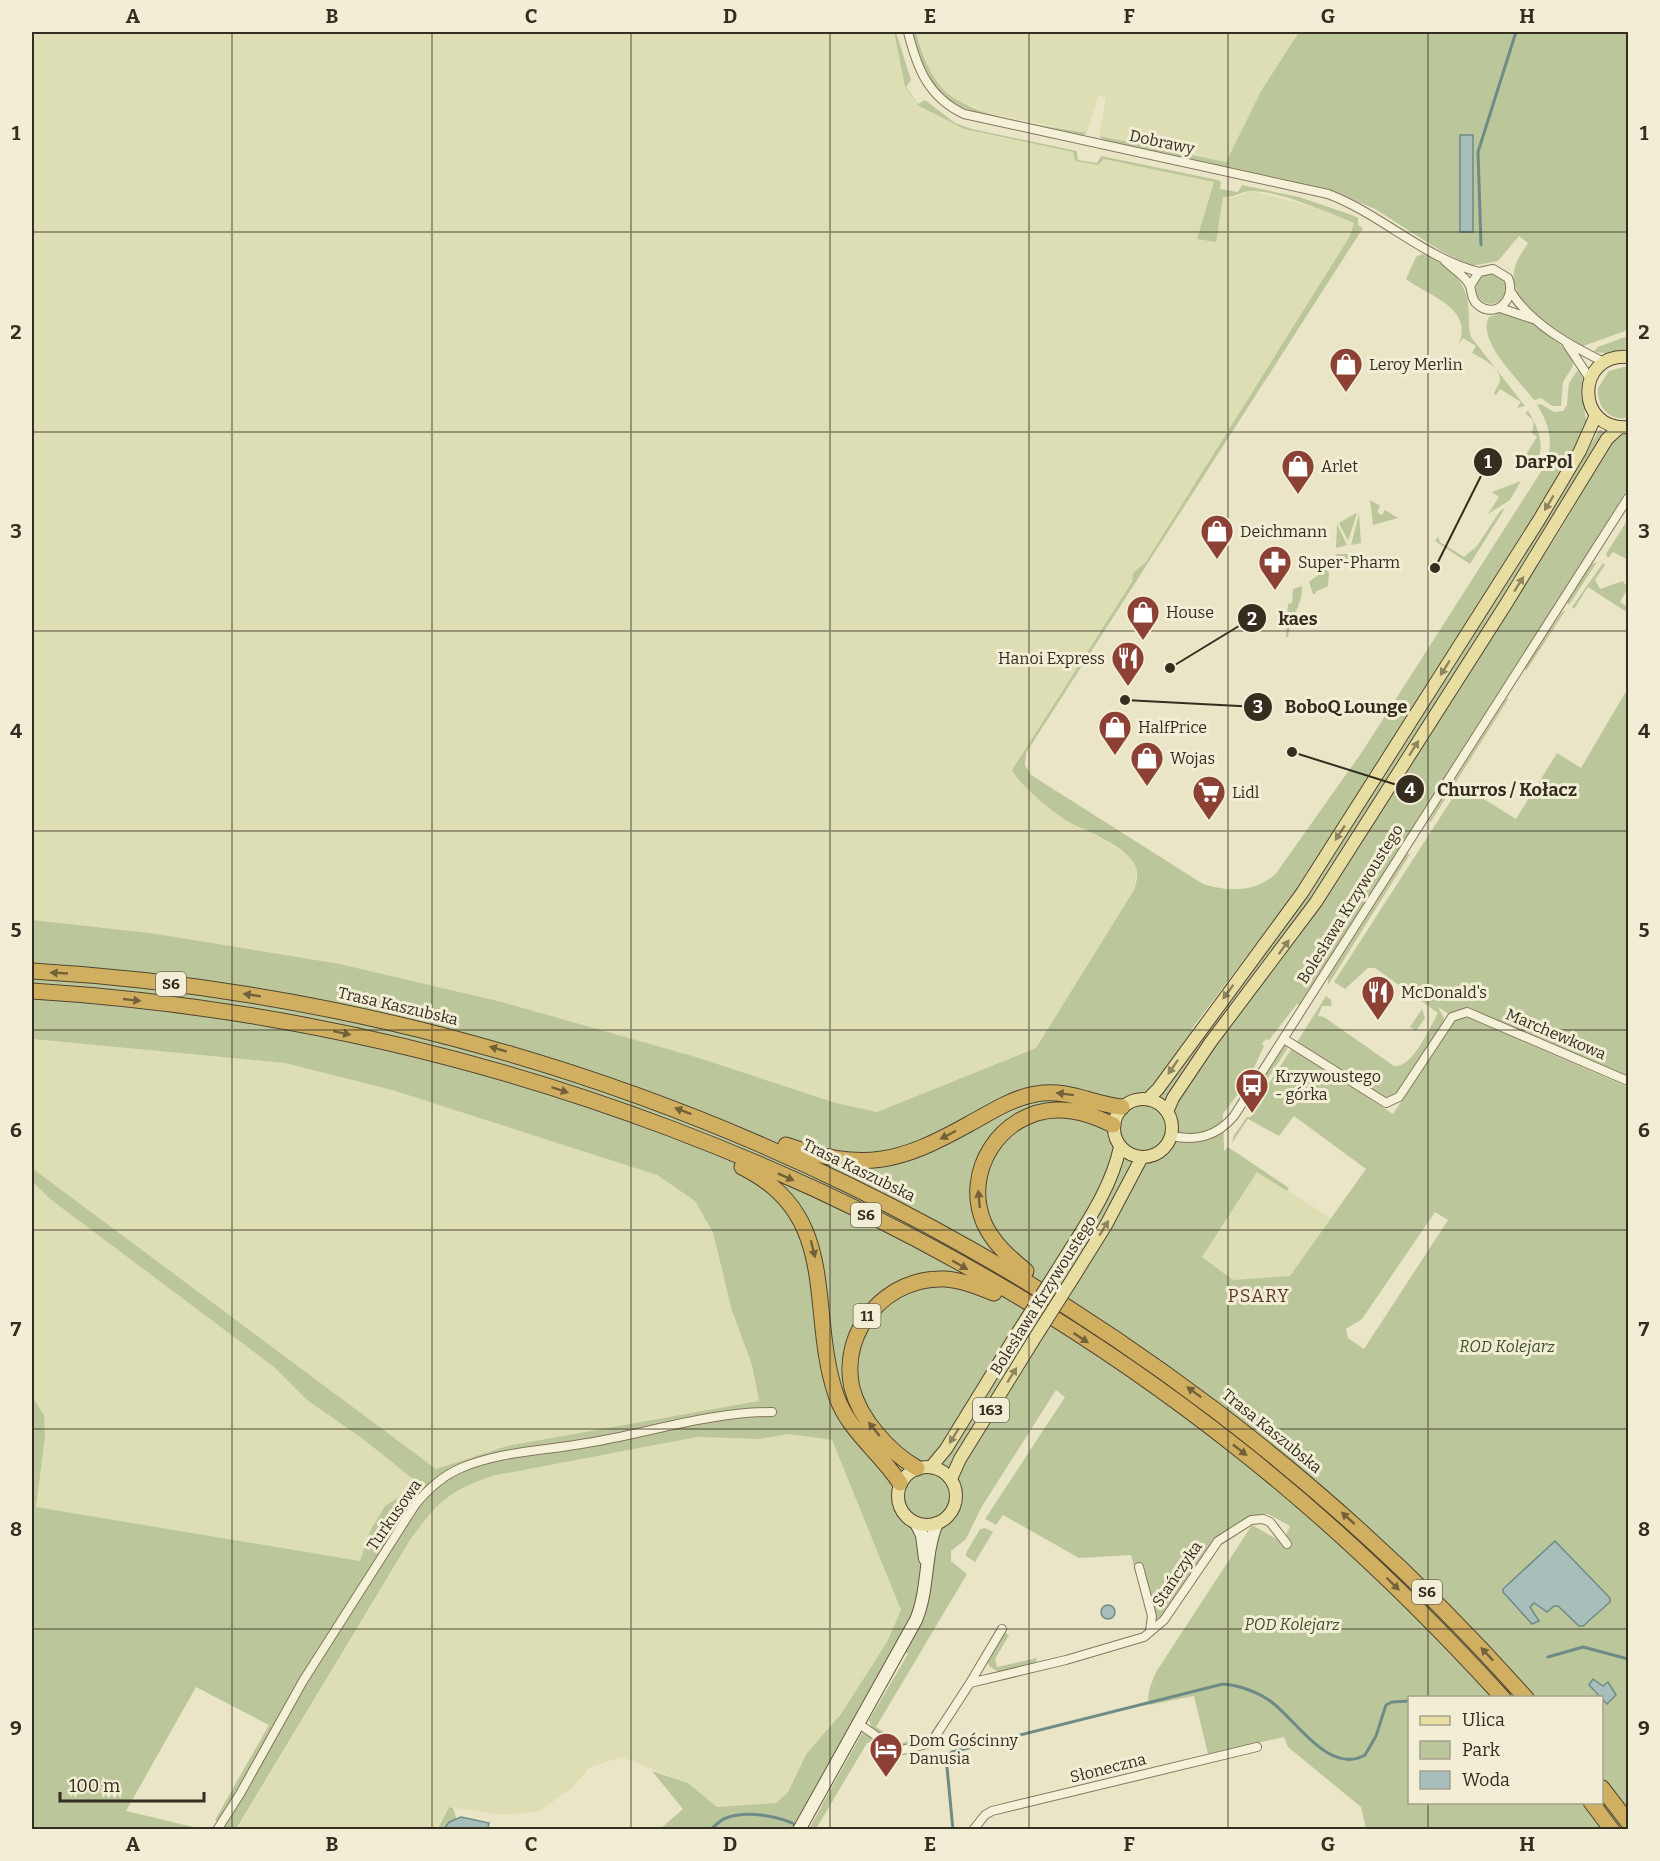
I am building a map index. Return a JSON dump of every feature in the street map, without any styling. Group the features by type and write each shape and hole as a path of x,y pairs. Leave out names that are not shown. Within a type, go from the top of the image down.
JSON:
{"highway":[{"name":"Trasa Kaszubska","path":"32,971 220,990 393,1022 572,1072 737,1133 901,1209 1061,1302 1195,1393 1321,1494 1428,1593 1524,1696"},
{"name":"S6","path":"32,991 219,1010 379,1041 534,1081 694,1137 786,1176 877,1220 1031,1306 1176,1402 1300,1499 1414,1604 1501,1696"},
{"path":"737,1133 818,1156 850,1162 872,1161 914,1152 1000,1107 1030,1095 1065,1093 1122,1107"},
{"path":"1061,1302 1003,1251 988,1230 978,1202 981,1166 990,1147 1003,1132 1019,1120 1038,1113 1059,1109 1077,1111 1113,1125"},
{"path":"694,1137 770,1184 791,1204 802,1220 814,1253 830,1370 836,1395 856,1430 900,1483"},
{"name":"11","path":"924,1467 902,1458 878,1433 855,1398 850,1362 858,1334 867,1316 880,1302 899,1288 915,1282 937,1279 974,1286 1031,1306"},
{"path":"1603,1789 1629,1822"},
{"path":"1593,1804 1612,1830"}],"main road":[{"path":"1624,427 1610,425 1596,415 1588,398 1590,379 1604,362 1615,357 1629,357"},
{"path":"1148,1099 1158,1089 1302,893 1539,520 1581,451 1596,415"},
{"path":"1167,1112 1173,1098 1210,1043 1316,902 1506,604 1607,439 1624,427"},
{"path":"1148,1099 1159,1103 1167,1112 1171,1121 1171,1136 1160,1151 1142,1157 1130,1154 1120,1147 1115,1138 1113,1125 1122,1107 1134,1100 1148,1099"},
{"name":"Bolesława Krzywoustego","path":"924,1467 946,1449 1095,1209 1116,1164 1120,1147"},
{"name":"Bolesława Krzywoustego","path":"951,1479 956,1465 1106,1225 1142,1157"},
{"path":"900,1483 907,1474 924,1467 941,1470 951,1479"},
{"name":"163","path":"802,1825 909,1635 921,1605 937,1523 949,1515 955,1503 956,1492 951,1479"},
{"name":"163","path":"900,1483 897,1498 900,1509 916,1523 922,1535 927,1575"},
{"path":"916,1523 937,1523"}],"street":[{"name":"Dobrawy","path":"908,32 916,66 927,85 943,102 964,114 1328,194 1362,208 1442,258 1479,272 1493,269 1503,273 1510,282 1511,292 1536,320 1565,341"},
{"name":"Dobrawy","path":"1442,258 1470,286 1471,296 1480,307 1490,310 1500,308 1536,320"},
{"path":"1470,286 1479,272"},
{"path":"1500,308 1509,300 1511,292"},
{"path":"1565,341 1604,362"},
{"path":"1565,341 1590,379"},
{"name":"Bolesława Krzywoustego","path":"1171,1136 1196,1139 1221,1130 1240,1108 1629,498"},
{"name":"Marchewkowa","path":"1284,1039 1386,1103 1399,1097 1452,1017 1467,1012 1629,1081"},
{"name":"Turkusowa","path":"217,1830 240,1794 303,1681 415,1505 439,1480 461,1468 509,1455 587,1443 730,1414 772,1412"},
{"name":"Stańczyka","path":"970,1683 1132,1642 1164,1620 1218,1541 1245,1523 1263,1519 1270,1522 1287,1544"},
{"name":"Stańczyka","path":"1140,1567 1152,1616 1149,1632"},
{"path":"859,1724 898,1751 934,1741 1002,1629"},
{"name":"Słoneczna","path":"973,1830 985,1815 992,1811 1257,1747"}],"green space":[{"path":"32,32 894,32 905,87 919,106 951,123 979,133 1073,152 1075,161 1098,165 1104,159 1215,182 1198,238 1216,241 1223,197 1233,198 1251,191 1318,208 1354,223 1350,236 1286,341 1146,562 1133,573 1132,582 1012,770 1018,780 1070,822 1130,857 1137,868 1134,890 1036,1048 877,1112 836,1103 696,1057 502,1002 340,964 32,920"},
{"path":"894,32 896,32 911,80 906,87 918,104 925,100 955,123 972,129 1077,151 1078,160 1097,163 1101,156 1218,180 1221,182 1220,189 1238,192 1242,185 1299,197 1352,215 1358,218 1358,225 1363,228 1026,753 1025,765 1031,775 1203,884 1242,889 1261,884 1277,872 1362,752 1542,470 1549,453 1550,437 1546,421 1537,405 1541,404 1554,412 1563,411 1567,405 1569,383 1579,368 1583,373 1581,395 1587,423 1562,471 1297,889 1191,1030 1200,1037 1306,896 1544,523 1600,429 1604,432 1549,526 1312,898 1206,1041 1215,1047 1321,905 1559,532 1612,443 1619,436 1628,433 1628,489 1300,1005 1297,1004 1269,1040 1266,1039 1262,1044 1264,1046 1249,1079 1223,1114 1224,1151 1228,1147 1289,1188 1287,1191 1257,1172 1202,1257 1233,1280 1290,1276 1366,1169 1294,1116 1279,1136 1248,1119 1232,1143 1234,1135 1247,1117 1251,1117 1251,1111 1292,1048 1393,1114 1457,1018 1467,1017 1628,1087 1628,1829 1366,1829 1361,1807 1288,1747 1284,1737 1208,1754 1194,1696 1149,1705 1148,1696 1151,1684 1156,1672 1252,1525 1289,1546 1286,1535 1290,1526 1268,1514 1256,1516 1219,1537 1207,1549 1162,1619 1158,1619 1154,1615 1142,1565 1134,1567 1131,1555 1079,1558 1003,1515 996,1525 985,1519 1065,1397 1056,1390 981,1508 966,1539 951,1551 951,1561 967,1574 876,1727 902,1743 929,1736 938,1722 940,1724 929,1739 912,1745 893,1744 878,1735 872,1728 869,1720 908,1654 897,1648 797,1823 794,1822 795,1829 660,1829 683,1809 652,1771 688,1783 717,1807 776,1803 788,1792 807,1753 841,1714 887,1642 901,1610 832,1440 789,1434 759,1439 697,1437 492,1476 464,1487 436,1507 410,1540 236,1829 228,1829 215,1820 269,1725 196,1687 126,1811 202,1829 32,1829 32,1396 44,1415 45,1436 36,1507 360,1561 370,1531 385,1506 419,1484 363,1439 307,1400 274,1367 50,1199 32,1181 32,1168 436,1469 507,1446 759,1401 752,1365 732,1311 713,1233 695,1201 657,1175 392,1090 285,1063 32,1039 32,920 150,933 340,964 502,1002 696,1057 836,1103 877,1112 1036,1048 1134,890 1137,870 1125,853 1057,814 1029,791 1012,770 1132,582 1133,573 1146,562 1350,236 1354,223 1287,198 1260,191 1250,191 1223,197 1216,242 1197,239 1214,182 1104,159 1098,165 1075,161 1073,152 964,129 919,106 905,87","holes":["1435,1212 1448,1220 1364,1349 1348,1338 1346,1329 1362,1319"]},
{"path":"912,32 916,32 923,54 934,76 943,89 956,99 991,114 1087,133 1082,136 1001,121 962,107 945,96 928,77 919,58"},
{"path":"916,32 1299,32 1261,91 1226,162 1099,136 1106,99 1099,95 1087,133 993,114 961,102 944,90 931,73"},
{"path":"1299,32 1628,32 1628,330 1583,346 1536,314 1525,304 1514,280 1516,264 1528,243 1519,236 1498,261 1472,266 1441,251 1375,209 1329,190 1104,141 1099,136 1226,162 1261,91"},
{"path":"1422,254 1439,261 1459,279 1469,308 1471,337 1525,406 1517,408 1521,402 1500,389 1496,395 1494,394 1500,382 1499,375 1490,364 1472,353 1476,346 1463,338 1459,344 1462,331 1455,312 1447,304 1406,279 1416,257"},
{"path":"1491,274 1497,275 1505,283 1505,295 1497,303 1491,304 1485,303 1477,295 1476,289 1477,283 1485,275"},
{"path":"1500,313 1531,321 1550,335 1573,358 1573,366 1563,382 1561,406 1552,406 1541,398 1534,400 1501,360 1494,349 1487,327 1489,317"},
{"path":"1628,336 1628,349 1605,353 1593,352 1598,347"},
{"path":"1628,366 1628,418 1615,417 1609,415 1602,407 1598,388 1609,371"},
{"path":"1528,411 1532,417 1534,421 1525,413"},
{"path":"1534,421 1540,441 1539,457 1527,468 1515,460 1522,461 1537,437 1532,433"},
{"path":"1521,481 1510,500 1488,514 1499,497 1492,492"},
{"path":"1370,500 1380,506 1377,512 1382,515 1385,510 1398,518 1373,525"},
{"path":"1505,508 1470,564 1435,541 1438,537 1440,542 1464,557 1477,546 1500,511"},
{"path":"1357,513 1348,541 1339,523"},
{"path":"1359,514 1361,543 1351,545"},
{"path":"1628,519 1628,560 1613,552 1608,558 1606,554"},
{"path":"1337,524 1347,545 1336,548"},
{"path":"1337,554 1357,556 1351,562 1352,565 1331,562"},
{"path":"1597,562 1569,605 1567,602 1592,564"},
{"path":"1603,563 1605,565 1595,580 1600,589 1623,581 1628,588 1620,602 1628,607 1628,613 1588,587 1574,609 1572,607"},
{"path":"1326,569 1329,573 1328,586 1313,594 1309,582"},
{"path":"1302,586 1301,599 1288,637 1286,637 1288,604 1292,603 1293,589"},
{"path":"1565,611 1526,671 1525,668 1562,612"},
{"path":"1628,688 1628,1077 1473,1010 1452,1016 1438,1007 1444,1018 1441,1027 1393,1097 1384,1100 1297,1042 1326,996 1331,1000 1332,1006 1322,1006 1318,1016 1324,1017 1394,1066 1401,1065 1414,1054 1438,1013 1375,968 1368,968 1345,989 1334,982 1461,785 1516,819 1557,753 1581,768"},
{"path":"1509,698 1430,823 1429,820 1506,699"},
{"path":"1407,854 1410,854 1328,985 1328,978"},
{"path":"1422,1009 1425,1018 1416,1031 1410,1027"},
{"path":"32,1039 285,1063 392,1090 657,1175 695,1201 713,1233 732,1311 752,1365 759,1402 507,1446 436,1469 32,1168"},
{"path":"1284,1046 1289,1046 1254,1100 1257,1089"},
{"path":"1257,1171 1331,1218 1290,1277 1233,1280 1202,1257"},
{"path":"32,1181 50,1199 274,1367 307,1400 363,1439 419,1484 385,1506 370,1531 360,1562 35,1507 45,1436 44,1414 32,1396"},
{"path":"789,1434 832,1440 901,1610 887,1642 841,1714 807,1753 796,1780 788,1792 776,1803 717,1807 688,1783 621,1757 590,1767 573,1787 540,1811 504,1815 449,1807 436,1829 236,1830 410,1540 435,1506 461,1486 492,1476 697,1437 759,1439"},
{"path":"985,1528 993,1532 975,1562 966,1556 966,1553 980,1529"},
{"path":"1004,1632 1009,1635 995,1659 997,1667 1037,1658 1036,1662 1000,1673 989,1666 987,1659"},
{"path":"862,1733 872,1737 872,1742 867,1743 816,1829 809,1829"},
{"path":"449,1807 453,1808 460,1829 437,1830"}],"water":[{"path":"1460,135 1473,135 1473,232 1460,232"},
{"path":"1555,1541 1610,1598 1610,1602 1583,1626 1579,1626 1558,1606 1554,1606 1547,1612 1534,1603 1530,1607 1539,1621 1532,1624 1503,1592 1503,1589"},
{"path":"1108,1605 1113,1607 1115,1612 1113,1617 1108,1619 1103,1617 1101,1612 1103,1607"},
{"path":"1593,1679 1603,1686 1608,1682 1616,1695 1607,1704 1603,1696 1599,1696 1589,1685"},
{"path":"461,1817 489,1823 488,1828 444,1829 449,1822"}],"waterway":[{"path":"1481,245 1478,152 1516,32"},
{"path":"1548,1657 1583,1647 1628,1659"},
{"path":"953,1830 946,1757 952,1752 1223,1684 1243,1688 1263,1696 1315,1744 1339,1758 1352,1759 1365,1755 1376,1736 1386,1705 1392,1702 1408,1701"},
{"path":"710,1830 724,1819 743,1814 773,1817 798,1826"}],"place":[{"name":"Leroy Merlin","path":"1346,393"},
{"name":"Arlet","path":"1298,495"},
{"name":"Deichmann","path":"1217,560"},
{"name":"DarPol","path":"1435,568"},
{"name":"Super-Pharm","path":"1275,591"},
{"name":"House","path":"1143,641"},
{"name":"kaes","path":"1170,668"},
{"name":"Hanoi Express","path":"1128,687"},
{"name":"BoboQ Lounge","path":"1125,700"},
{"name":"Churros / Kołacz","path":"1292,752"},
{"name":"HalfPrice","path":"1115,756"},
{"name":"Wojas","path":"1147,787"},
{"name":"Lidl","path":"1209,821"},
{"name":"McDonald's","path":"1378,1021"},
{"name":"Krzywoustego - górka","path":"1252,1114"},
{"name":"Dom Gościnny Danusia","path":"886,1778"}],"district":[{"name":"PSARY","path":"1259,1296"}],"park label":[{"name":"ROD Kolejarz","path":"1507,1346"},
{"name":"POD Kolejarz","path":"1292,1624"}]}
